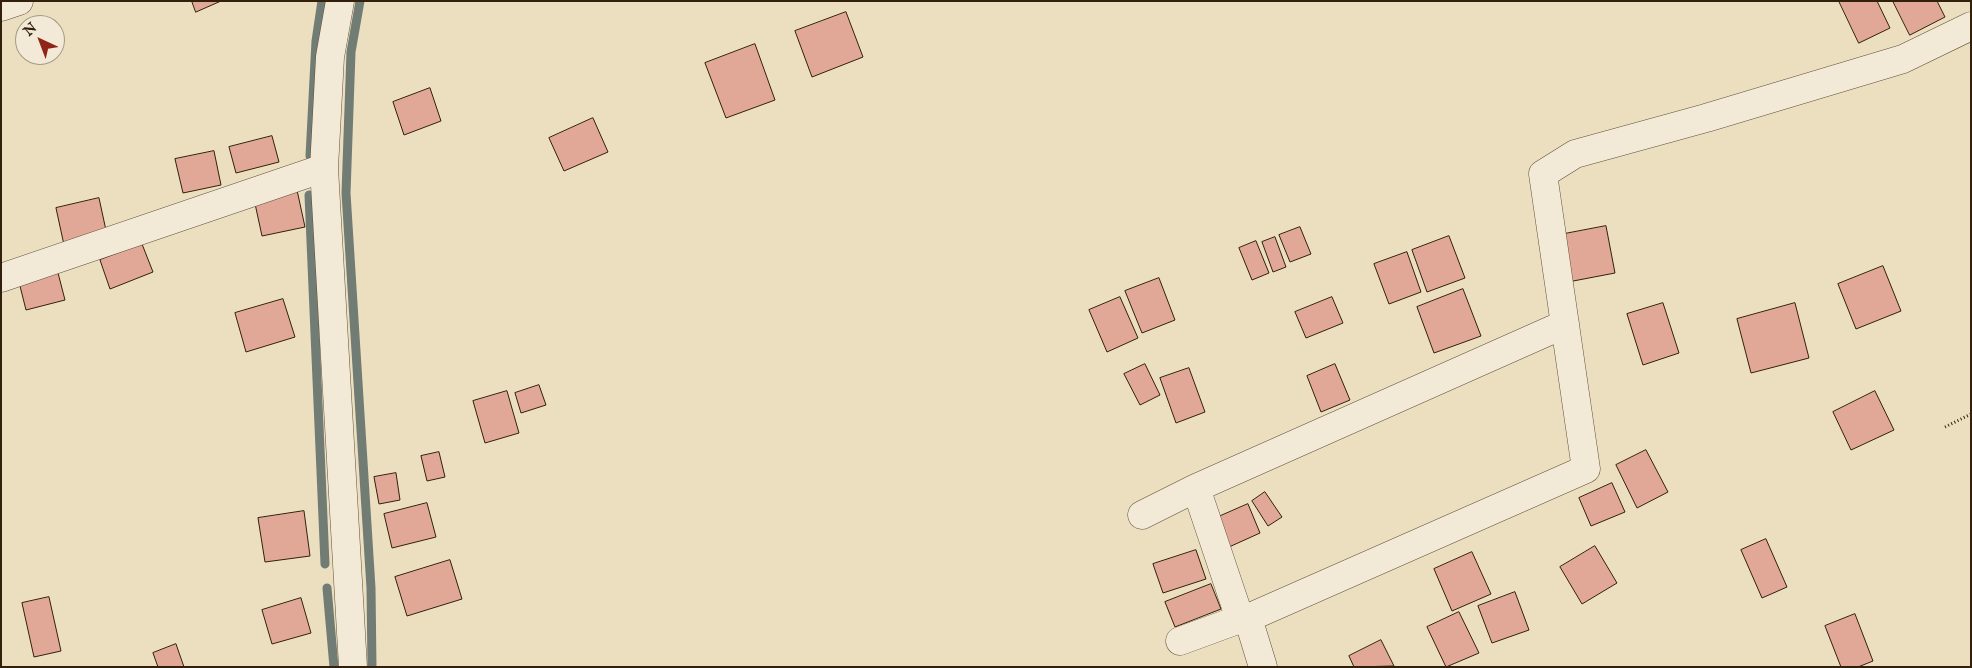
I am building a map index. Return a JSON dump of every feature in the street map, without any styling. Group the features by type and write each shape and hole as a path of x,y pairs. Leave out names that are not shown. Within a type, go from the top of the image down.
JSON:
{"street":[{"path":"1,7 20,1"},
{"path":"340,1 330,56 324,168 353,667"},
{"path":"1180,641 1244,618 1586,469 1543,174 1575,154 1706,118 1903,59 1971,26"},
{"path":"1,278 324,168"},
{"path":"1142,516 1196,488 1565,324"},
{"path":"1196,488 1263,667"}],"path":[{"path":"1944,427 1971,414"}],"building":[{"path":"192,1 221,1 196,12"},
{"path":"1839,1 1877,1 1890,28 1859,43"},
{"path":"1893,1 1937,1 1945,17 1910,35"},
{"path":"846,12 863,57 812,77 795,31"},
{"path":"755,44 775,100 726,118 705,63"},
{"path":"430,88 441,121 404,135 393,102"},
{"path":"593,118 608,152 564,171 549,138"},
{"path":"272,136 279,162 236,173 229,147"},
{"path":"214,151 221,185 183,193 175,159"},
{"path":"297,190 305,227 262,236 254,199"},
{"path":"99,198 107,235 64,245 56,208"},
{"path":"1606,226 1615,273 1568,282 1559,235"},
{"path":"1300,227 1311,254 1290,262 1279,235"},
{"path":"1449,236 1465,278 1427,292 1412,250"},
{"path":"1275,237 1286,267 1273,272 1262,242"},
{"path":"1256,241 1269,273 1252,280 1239,248"},
{"path":"142,244 153,272 110,289 100,260"},
{"path":"1407,252 1421,292 1389,304 1374,264"},
{"path":"1883,266 1901,311 1856,329 1838,284"},
{"path":"57,269 65,300 26,310 18,278"},
{"path":"1159,278 1175,320 1142,333 1125,291"},
{"path":"1463,289 1481,336 1434,353 1417,307"},
{"path":"1120,297 1138,338 1107,352 1089,310"},
{"path":"1332,297 1343,323 1306,338 1295,312"},
{"path":"283,299 295,337 246,352 235,313"},
{"path":"1663,303 1679,353 1643,365 1627,314"},
{"path":"1795,303 1809,358 1751,373 1737,319"},
{"path":"1145,364 1160,395 1140,405 1124,374"},
{"path":"1335,364 1350,400 1321,412 1307,376"},
{"path":"1189,368 1205,412 1176,423 1160,378"},
{"path":"539,385 546,405 521,413 515,393"},
{"path":"507,391 519,433 485,443 473,401"},
{"path":"1875,391 1894,430 1851,450 1833,412"},
{"path":"1646,450 1668,492 1637,508 1616,465"},
{"path":"439,452 445,477 427,481 421,456"},
{"path":"396,473 400,500 379,504 374,477"},
{"path":"1612,483 1625,512 1591,526 1579,498"},
{"path":"1265,492 1282,517 1268,526 1252,501"},
{"path":"427,503 436,537 392,548 384,514"},
{"path":"1248,504 1260,533 1229,547 1216,518"},
{"path":"304,511 310,556 265,562 258,518"},
{"path":"1766,539 1787,587 1762,598 1741,550"},
{"path":"1595,546 1617,583 1582,604 1560,567"},
{"path":"1196,550 1206,579 1163,593 1153,564"},
{"path":"1472,552 1491,594 1452,611 1434,569"},
{"path":"450,560 462,599 407,616 395,577"},
{"path":"1211,584 1221,609 1175,627 1165,602"},
{"path":"1515,592 1529,630 1492,643 1478,606"},
{"path":"49,597 61,651 34,657 22,603"},
{"path":"301,598 311,633 272,644 262,610"},
{"path":"1459,612 1479,653 1446,667 1427,627"},
{"path":"1855,614 1873,661 1858,667 1841,667 1825,626"},
{"path":"1381,640 1394,666 1354,667 1349,656"},
{"path":"176,644 184,667 158,667 153,653"}],"waterway":[{"path":"310,156 316,41 322,1"},
{"path":"360,1 351,52 346,193 371,588 372,667"},
{"path":"309,195 325,564"},
{"path":"327,588 334,667"}]}
